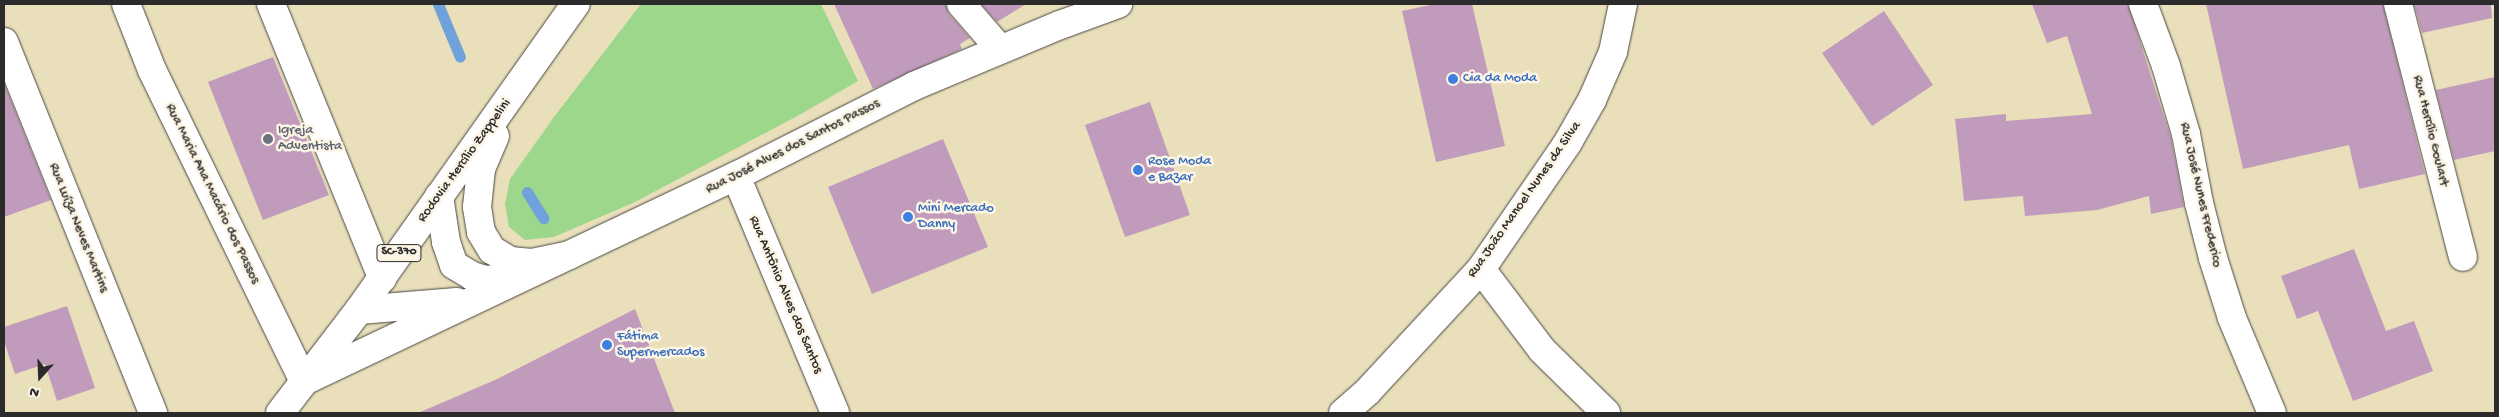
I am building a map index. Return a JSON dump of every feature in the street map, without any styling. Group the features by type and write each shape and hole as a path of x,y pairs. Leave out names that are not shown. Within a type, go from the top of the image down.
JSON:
{"street":[{"name":"Rua Maria Ana Macário dos Passos","path":"126,4 152,70 304,381"},
{"path":"271,4 382,278"},
{"name":"Rodovia Hercílio Zappelini","path":"280,413 359,310 576,4"},
{"path":"960,4 1000,49"},
{"name":"Rua José Alves dos Santos Passos","path":"304,381 736,176 914,86 1000,49 1118,4"},
{"name":"Rua João Manoel Nunes da Silva","path":"1343,413 1368,391 1481,269 1567,144 1592,100 1613,52 1624,4"},
{"name":"Rua José Nunes Frederico","path":"2143,4 2166,66 2184,126 2199,203 2232,318 2272,413"},
{"name":"Rua Hercílio Goulart","path":"2398,4 2463,257"},
{"name":"Rua Luíza Neves Martins","path":"4,42 153,413"},
{"path":"519,85 481,169 477,207 482,232 492,250 510,261 532,263 569,256"},
{"name":"Rua Antônio Alves dos Santos","path":"736,176 835,413"},
{"path":"439,196 449,257 454,265 472,276 486,280 506,278 569,256"},
{"path":"1481,269 1542,350 1606,413"},
{"name":"Rua José Alves dos Santos Passos","path":"359,310 473,301"}],"green space":[{"path":"641,4 821,4 858,81 801,114 635,202 554,237 525,240 509,227 505,204 510,179 554,117"}],"building":[{"path":"834,4 946,4 949,14 970,38 960,44 962,49 873,89"},
{"path":"981,4 1026,4 997,22"},
{"name":"Cia da Moda","path":"1435,4 1472,4 1505,146 1436,162 1402,11"},
{"path":"2032,4 2128,4 2171,138 2184,207 2151,214 2149,196 2097,210 2025,216 2023,196 1964,201 1955,119 2006,114 2006,121 2092,114 2067,36 2047,43"},
{"path":"2206,4 2383,4 2425,174 2359,189 2349,145 2243,169"},
{"path":"2414,4 2491,4 2492,18 2422,33"},
{"path":"1884,11 1933,85 1872,126 1822,53"},
{"name":"Igreja Adventista","path":"273,57 329,195 263,220 208,82"},
{"path":"2495,77 2495,151 2454,160 2436,90"},
{"path":"4,83 51,200 4,217"},
{"name":"Rose Moda e Bazar","path":"1150,102 1190,215 1125,237 1085,125"},
{"name":"Mini Mercado Danny","path":"943,139 988,247 872,294 828,187"},
{"path":"2354,249 2386,331 2414,321 2433,371 2353,401 2318,311 2297,319 2281,276"},
{"path":"67,306 95,388 57,401 45,364 15,374 4,341 4,327"},
{"name":"Fátima Supermercados","path":"635,309 675,413 418,413 495,380"}],"waterway":[{"path":"438,4 460,57"},
{"path":"527,192 543,218"}],"place":[{"name":"Cia da Moda","path":"1453,79"},
{"name":"Igreja Adventista","path":"268,139"},
{"name":"Rose Moda e Bazar","path":"1138,170"},
{"name":"Mini Mercado Danny","path":"908,217"},
{"name":"Fátima Supermercados","path":"607,345"}]}
